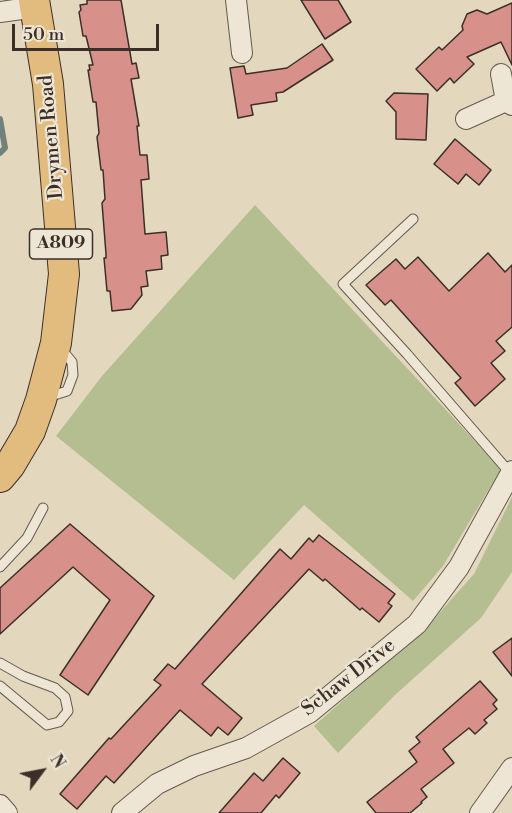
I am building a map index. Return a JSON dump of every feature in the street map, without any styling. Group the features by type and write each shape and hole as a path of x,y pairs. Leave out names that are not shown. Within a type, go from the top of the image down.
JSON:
{"main road":[{"name":"Drymen Road","path":"0,477 10,465 30,431 41,400 56,343 64,274 48,84 35,4"}],"street":[{"path":"237,0 242,52"},
{"path":"0,12 35,4"},
{"path":"466,119 509,103 501,74"},
{"name":"Schaw Drive","path":"122,813 157,784 194,766 246,748 309,713 417,624 459,567 511,472"},
{"path":"480,813 512,768"},
{"path":"0,805 7,813"}],"lane":[{"path":"413,219 343,284 511,472"},
{"path":"0,567 27,538 43,508"},
{"path":"0,663 23,676 55,688 65,697 68,711 59,722 47,725 0,686"}],"green space":[{"path":"255,205 501,469 443,566 413,601 304,505 234,580 56,436 102,376"},
{"path":"512,497 512,572 481,618 395,695 338,753 314,726 433,620 474,574"}],"building":[{"path":"87,0 121,0 132,64 136,63 139,78 131,79 139,126 137,126 140,155 147,155 149,179 141,180 145,234 166,232 168,255 161,256 162,269 146,271 148,286 141,287 142,295 131,309 112,311 110,291 107,291 102,203 105,199 103,170 101,170 97,137 99,133 96,102 93,102 88,70 90,70 89,65 93,65 86,36 83,36 79,12 80,5 87,4"},
{"path":"301,0 338,0 351,22 325,39"},
{"path":"512,3 512,65 501,42 467,57 474,64 454,83 450,78 437,91 416,69 439,47 442,50 463,30 462,26 467,14 477,10 487,14"},
{"path":"322,44 333,60 283,92 276,93 277,101 251,105 253,115 238,118 230,68 244,66 246,74 287,68"},
{"path":"394,93 428,94 426,140 396,139 396,112 386,101"},
{"path":"455,139 491,170 479,185 466,174 458,184 434,164"},
{"path":"488,253 505,272 512,265 512,327 496,341 505,351 491,363 505,379 475,406 455,383 461,378 391,300 385,305 366,285 396,259 405,269 418,257 449,291"},
{"path":"70,524 154,596 88,695 60,675 110,600 73,567 0,634 0,588"},
{"path":"319,535 395,594 388,603 392,606 379,622 362,608 360,610 325,579 323,581 309,569 202,684 242,718 228,735 218,727 211,736 180,710 114,783 106,776 77,809 60,794 109,738 111,739 161,685 154,680 168,664 175,669 280,549 291,559 309,538 313,542"},
{"path":"512,638 512,676 493,652"},
{"path":"480,681 497,700 493,704 497,709 484,720 487,723 475,734 469,728 443,749 454,763 421,789 427,797 410,813 376,813 367,802 417,762 409,751 420,742 416,737"},
{"path":"283,758 300,773 279,798 276,795 261,813 219,813 254,773 263,781"}],"waterway":[{"path":"0,119 5,148 0,153"}]}
